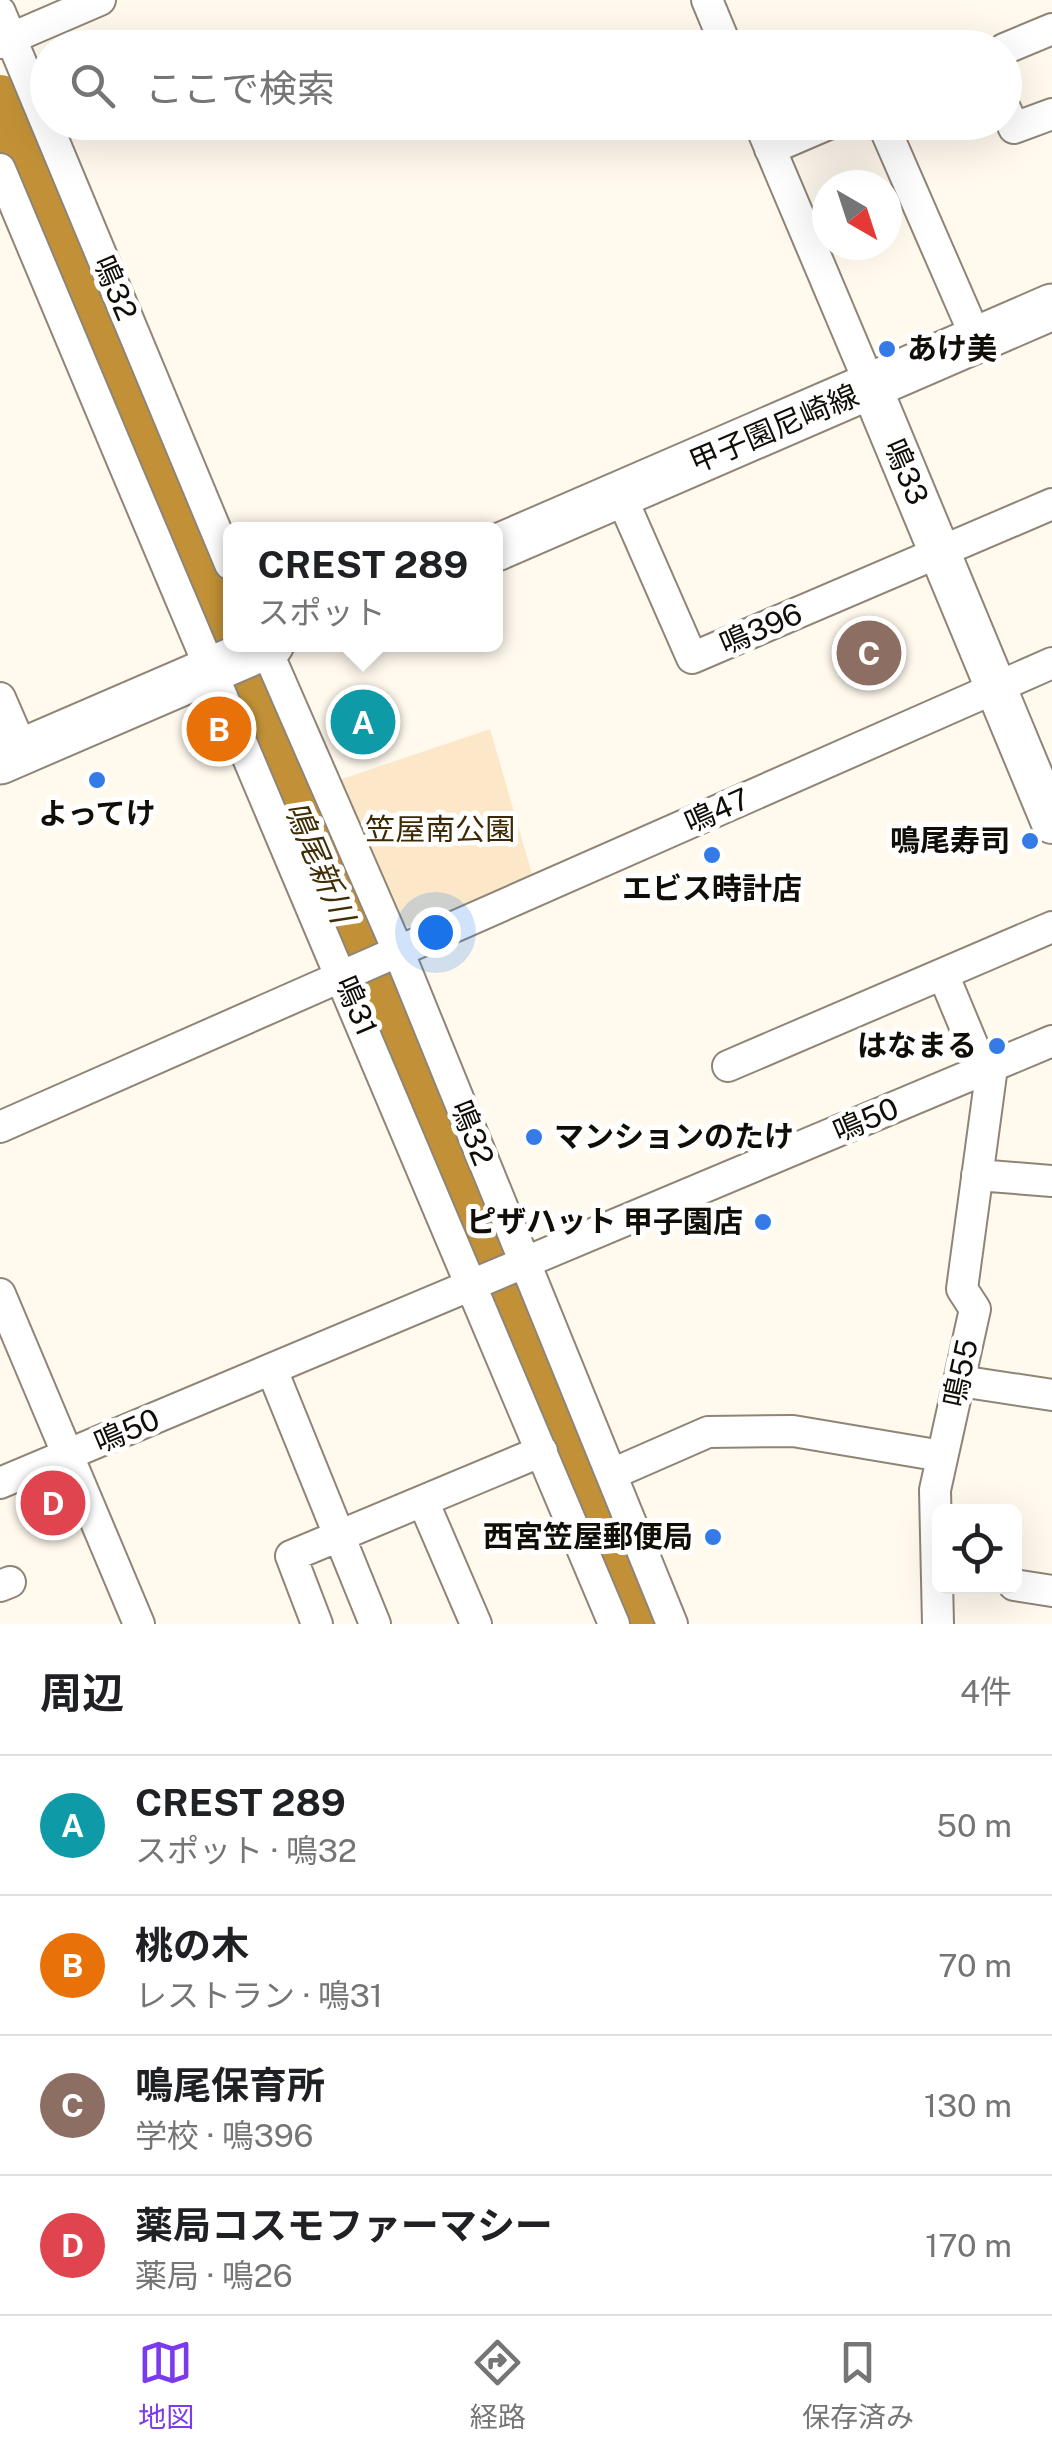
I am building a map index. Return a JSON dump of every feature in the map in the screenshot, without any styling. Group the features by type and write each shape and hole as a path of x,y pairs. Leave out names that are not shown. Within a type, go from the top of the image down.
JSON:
{"main road":[{"name":"甲子園尼崎線","path":"503,545 1052,307"},
{"path":"11,756 248,654"}],"street":[{"path":"3,31 100,0"},
{"path":"707,0 720,30"},
{"path":"1022,42 1052,29"},
{"name":"鳴32","path":"3,31 30,94"},
{"path":"1022,125 1052,114"},
{"name":"鳴32","path":"49,140 223,548"},
{"name":"鳴33","path":"767,140 1052,823"},
{"path":"890,140 977,340"},
{"name":"鳴31","path":"0,169 223,605"},
{"name":"鳴396","path":"620,494 692,658 940,552"},
{"path":"940,552 1052,504"},
{"name":"鳴32","path":"248,654 391,957 519,1266 612,1474 663,1610"},
{"name":"鳴31","path":"248,654 344,978 613,1623"},
{"name":"鳴47","path":"344,978 1052,663"},
{"path":"0,698 11,756"},
{"path":"728,1066 1052,927"},
{"path":"943,974 988,1068"},
{"path":"0,1128 344,978"},
{"name":"鳴50","path":"0,1484 1052,1041"},
{"name":"鳴55","path":"936,1504 935,1490 975,1309 962,1288 988,1068"},
{"path":"977,1175 1052,1180"},
{"path":"0,1294 6,1326 139,1624"},
{"path":"272,1370 375,1624"},
{"path":"960,1381 1052,1395"},
{"path":"612,1474 708,1432 792,1431 942,1456"},
{"path":"318,1624 291,1556 542,1451"},
{"path":"423,1501 476,1624"},
{"path":"1022,1586 1052,1591"},
{"name":"鳴55","path":"938,1594 938,1624"},
{"path":"613,1623 663,1610"}],"green space":[{"name":"笠屋南公園","path":"490,729 532,874 412,928 396,921 339,780"}],"waterway":[{"name":"鳴尾新川","path":"0,100 223,632"},
{"name":"鳴尾新川","path":"231,652 639,1624"}],"place":[{"name":"あけ美","path":"887,349"},
{"name":"鳴尾保育所","path":"869,653"},
{"name":"CREST 289","path":"363,722"},
{"name":"桃の木","path":"219,729"},
{"name":"よってけ","path":"97,780"},
{"name":"鳴尾寿司","path":"1030,841"},
{"name":"エビス時計店","path":"712,855"},
{"name":"はなまる","path":"997,1046"},
{"name":"マンションのたけ","path":"534,1137"},
{"name":"ピザハット 甲子園店","path":"763,1222"},
{"name":"薬局コスモファーマシー","path":"53,1503"},
{"name":"西宮笠屋郵便局","path":"713,1537"}]}
